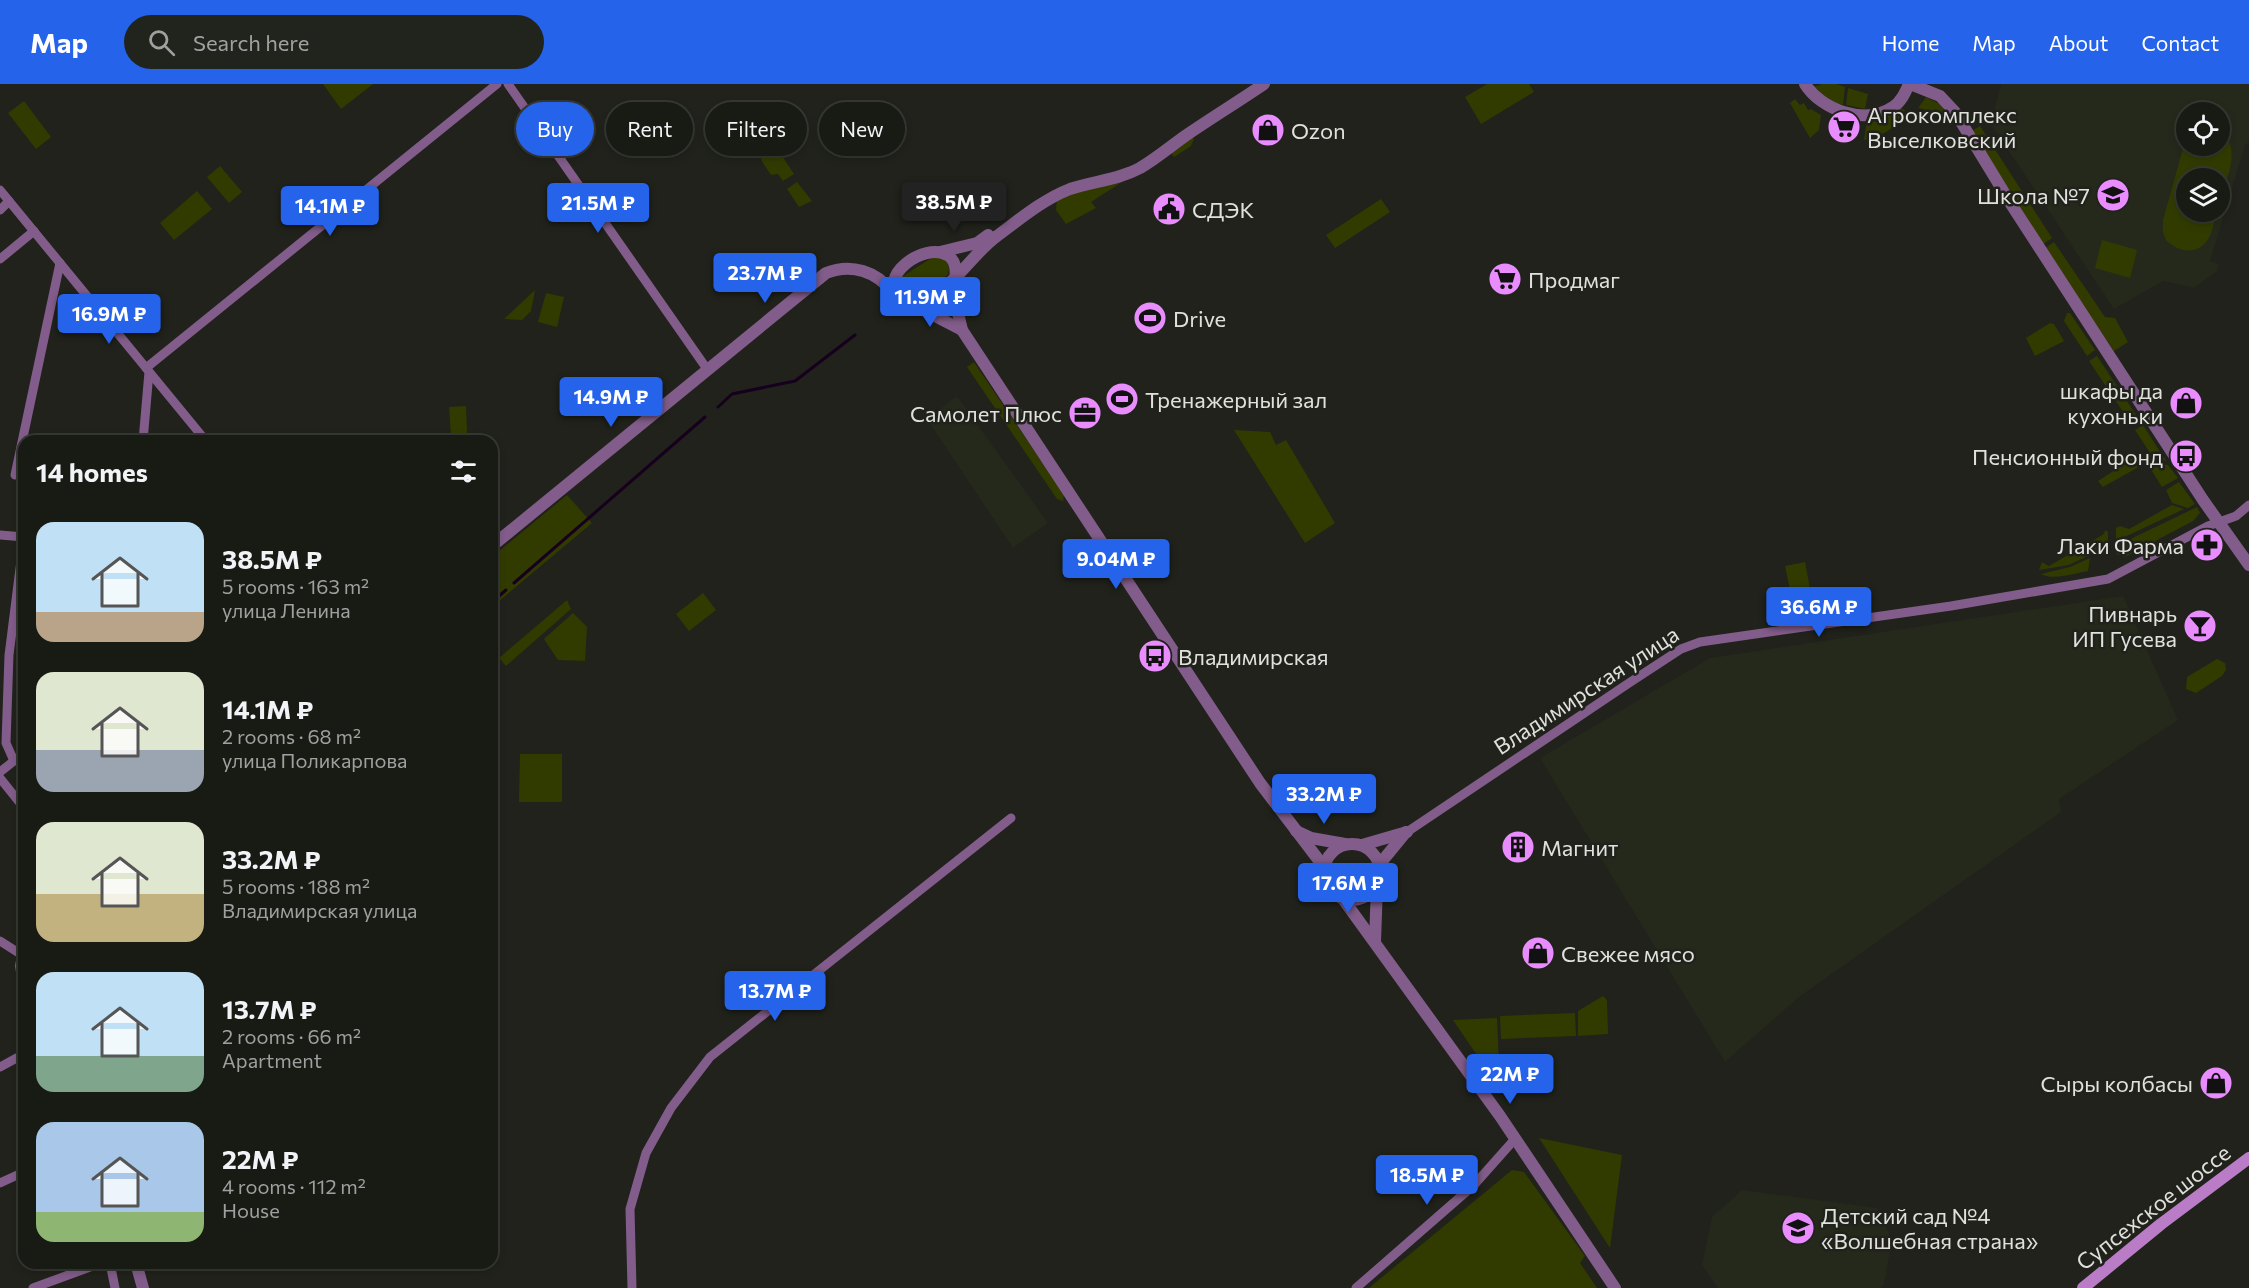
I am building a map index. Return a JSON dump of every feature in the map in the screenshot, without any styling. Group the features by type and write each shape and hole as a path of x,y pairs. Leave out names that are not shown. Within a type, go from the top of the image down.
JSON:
{"main road":[{"name":"Супсехское шоссе","path":"2083,1288 2161,1224 2249,1158"}],"street":[{"path":"143,435 148,370 497,84"},
{"path":"508,84 707,369"},
{"path":"877,277 913,260 977,243 1053,193 1137,164 1252,84"},
{"path":"910,303 932,296 955,277 992,240 1046,202 1072,188 1110,180 1140,168 1264,84"},
{"path":"1805,84 1820,102 1835,109 1866,114 1881,113 1893,107 1902,98 1909,84 1940,96 1955,112 2011,204 2219,523 2249,565"},
{"path":"0,190 201,435"},
{"path":"0,210 9,201"},
{"path":"0,259 34,231"},
{"path":"939,252 949,255 955,264 957,313 962,330 1260,783 1324,867 1328,886 1343,898 1375,942 1615,1288"},
{"path":"23,435 60,263"},
{"path":"498,541 826,273 840,267 856,269 877,277 900,300 962,330"},
{"path":"893,293 892,284 900,268"},
{"path":"15,475 18,461"},
{"name":"Владимирская улица","path":"1379,865 1407,832 1681,649 1700,642 1951,606 2108,579 2208,526 2236,516 2249,505"},
{"path":"0,535 18,536"},
{"path":"14,761 6,743 9,655 18,584"},
{"path":"0,772 18,758"},
{"path":"0,778 18,800"},
{"path":"632,1288 630,1209 646,1154 671,1108 710,1057 1011,818"},
{"path":"1295,831 1311,838 1362,845 1375,856 1379,865 1375,942"},
{"name":"Владимирская улица","path":"1362,845 1407,832"},
{"path":"1324,867 1329,855 1347,844"},
{"path":"1343,898 1362,897 1377,884"},
{"path":"0,941 18,950"},
{"path":"0,1067 18,1057"},
{"path":"1356,1288 1474,1185 1514,1140"},
{"path":"0,1183 18,1175"},
{"path":"33,1288 85,1269"},
{"path":"111,1269 115,1288"},
{"path":"138,1269 143,1288"}],"shaded area":[{"name":"Школа №7","path":"2001,84 2249,84 2249,142 2245,145 2230,195 2230,168 2176,168 2176,222 2222,222 2210,261 2219,264 2217,271 2194,288 2163,281 2114,309 1991,124"},
{"path":"957,396 1048,523 1013,548 927,419"},
{"path":"2123,596 2178,720 2059,799 2061,812 1799,997 1725,1062 1540,758 1710,658"},
{"name":"Детский сад №4 «Волшебная страна»","path":"1742,1190 1877,1208 1892,1240 1884,1284 1880,1288 1718,1288 1702,1265 1712,1217"}],"green space":[{"path":"323,84 373,84 341,109"},
{"path":"1487,84 1529,84 1534,92 1481,124 1465,97"},
{"path":"1822,84 1837,84 1845,87 1843,105 1830,102 1813,87"},
{"path":"1848,88 1868,94 1865,109 1846,105"},
{"path":"1926,97 1940,104 1947,113 1942,117 1936,112 1918,108"},
{"path":"1795,99 1800,105 1804,103 1808,110 1811,109 1821,115 1819,130 1810,138 1790,103"},
{"path":"24,101 51,137 36,149 8,113"},
{"path":"1901,108 1905,110 1894,126 1877,136 1864,140 1867,120"},
{"path":"1980,126 2052,238 2042,245 1972,131"},
{"path":"1191,136 1194,139 1191,146 1174,157 1170,151 1091,202 1096,208 1066,224 1056,210 1057,199 1109,182"},
{"path":"2230,144 2231,146 2230,168 2178,168 2181,156 2230,156"},
{"path":"762,156 782,156 794,174 783,181 778,174 771,175 761,160"},
{"path":"220,166 242,192 229,203 207,177"},
{"path":"2176,174 2176,222 2214,222 2204,244 2199,248 2187,250 2176,247 2166,240 2163,220"},
{"path":"797,182 812,201 799,207 787,189"},
{"path":"197,191 212,209 174,240 160,223"},
{"path":"1381,199 1390,212 1335,248 1326,235"},
{"path":"2102,240 2137,250 2130,278 2095,268"},
{"path":"2054,242 2105,317 2115,318 2128,342 2114,351 2044,249"},
{"path":"933,257 945,257 949,268 948,275 916,295 900,294 897,280"},
{"path":"951,288 952,316 949,317 922,305"},
{"path":"535,290 531,311 522,320 504,319"},
{"path":"546,293 564,297 557,327 538,322"},
{"path":"2067,313 2070,313 2095,350 2087,356 2064,321"},
{"path":"2050,323 2054,324 2064,341 2035,356 2026,338"},
{"path":"2097,356 2140,421 2132,425 2089,361"},
{"path":"974,362 1064,495 1063,501 1057,499 967,367"},
{"path":"466,406 467,434 451,435 449,407"},
{"path":"2143,425 2166,461 2154,459 2135,430"},
{"path":"1234,430 1270,432 1276,445 1286,440 1335,523 1305,543"},
{"path":"2135,457 2142,460 2144,464 2103,487 2098,481"},
{"path":"2145,460 2168,465 2178,478 2162,487"},
{"path":"2179,482 2195,504 2188,508 2172,503 2166,490"},
{"path":"567,495 592,523 498,602 498,552"},
{"path":"2172,505 2184,509 2116,541 2116,528 2120,526 2129,529"},
{"path":"2197,507 2200,513 2193,521 2125,557 2116,554 2116,546"},
{"path":"2105,530 2108,532 2108,546 2069,565 2039,570 2042,562 2049,566 2104,534"},
{"path":"2090,558 2088,571 2058,577 2041,574 2070,567"},
{"path":"1805,562 1813,605 1794,609 1785,566"},
{"path":"703,593 716,610 689,631 676,614"},
{"path":"567,600 571,609 506,666 499,658"},
{"path":"573,613 587,627 585,661 558,660 544,639"},
{"path":"2217,659 2225,663 2226,670 2222,676 2196,693 2186,689 2187,677"},
{"path":"520,754 562,754 562,802 519,802"},
{"path":"1603,996 1607,1000 1608,1034 1578,1036 1578,1011"},
{"path":"1575,1013 1576,1036 1501,1039 1500,1016"},
{"path":"1497,1018 1500,1089 1453,1020"},
{"path":"1539,1138 1622,1155 1610,1248"},
{"path":"1512,1170 1524,1172 1585,1256 1580,1263 1597,1288 1369,1288"}],"waterway":[{"path":"718,407 732,394 795,381 855,335"},
{"path":"514,583 705,417"},
{"path":"498,597 506,590"}],"place":[{"name":"Агрокомплекс Выселковский","path":"1844,127"},
{"name":"Ozon","path":"1268,130"},
{"name":"Школа №7","path":"2113,195"},
{"name":"СДЭК","path":"1169,209"},
{"name":"Продмаг","path":"1505,279"},
{"name":"Drive","path":"1150,318"},
{"name":"Тренажерный зал","path":"1122,399"},
{"name":"шкафы да кухоньки","path":"2186,403"},
{"name":"Самолет Плюс","path":"1085,413"},
{"name":"Пенсионный фонд","path":"2186,456"},
{"name":"Лаки Фарма","path":"2207,545"},
{"name":"Пивнарь ИП Гусева","path":"2200,626"},
{"name":"Владимирская","path":"1155,656"},
{"name":"Магнит","path":"1518,847"},
{"name":"Свежее мясо","path":"1538,953"},
{"name":"Сыры колбасы","path":"2216,1083"},
{"name":"Детский сад №4 «Волшебная страна»","path":"1798,1228"}]}
